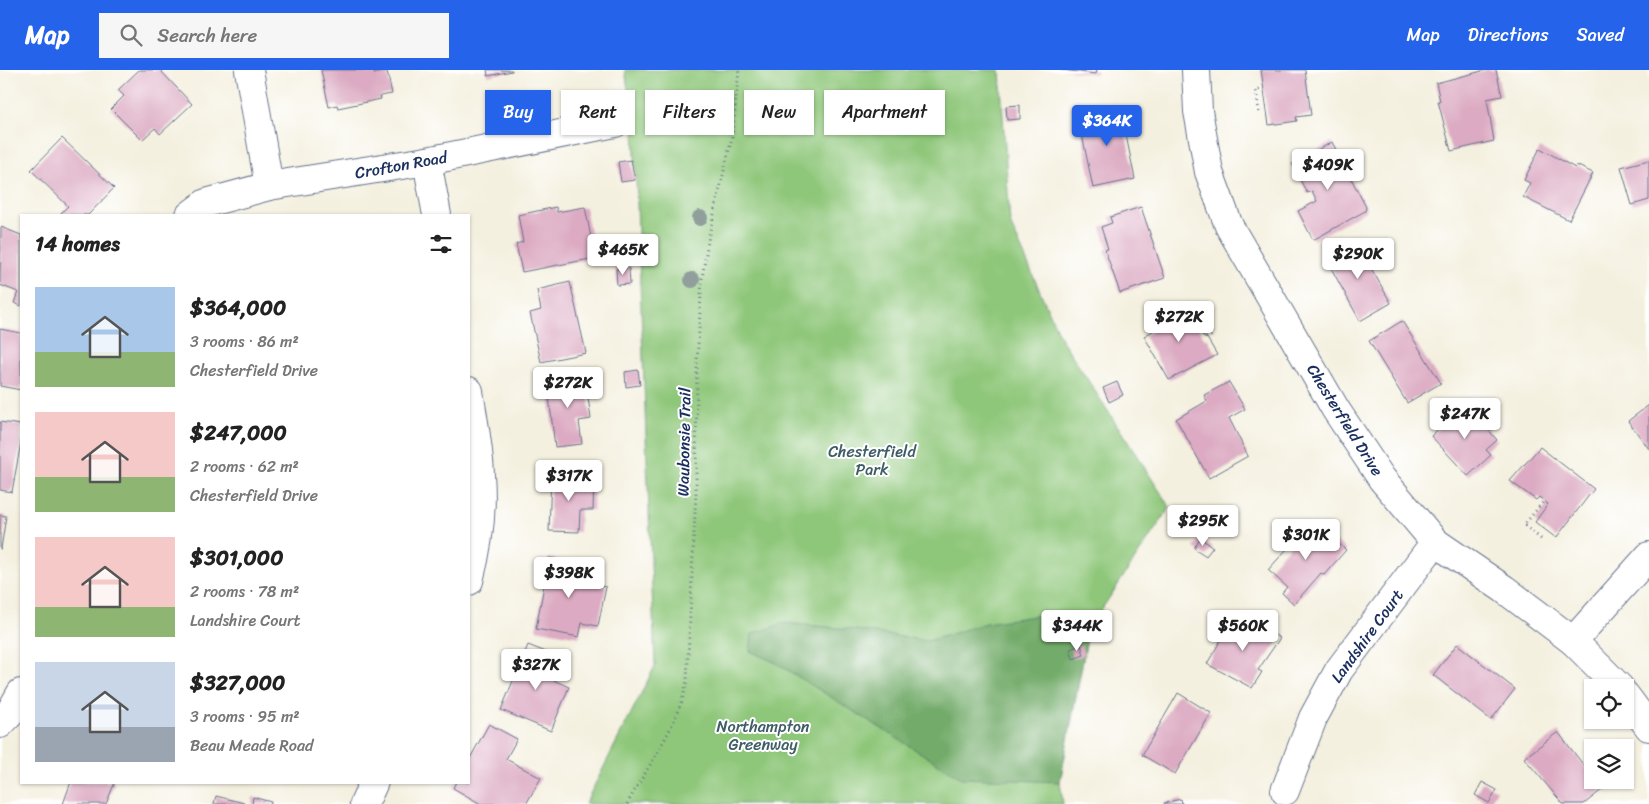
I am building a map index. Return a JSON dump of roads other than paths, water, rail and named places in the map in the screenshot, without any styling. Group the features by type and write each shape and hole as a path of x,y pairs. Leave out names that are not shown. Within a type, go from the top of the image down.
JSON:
{"street":[{"path":"249,70 269,186"},
{"name":"Chesterfield Drive","path":"1196,70 1198,111 1209,172 1229,226 1336,410 1382,479 1436,542 1504,589 1573,641 1611,679"},
{"name":"Crofton Road","path":"191,214 206,203 269,186 427,161 561,134"},
{"path":"427,161 437,214"},
{"path":"470,399 480,475 480,516 470,577"},
{"name":"Landshire Court","path":"1285,791 1313,718 1340,670 1436,542"},
{"path":"1573,641 1649,556"},
{"path":"0,724 8,716 20,695"},
{"path":"1634,706 1649,727"},
{"path":"364,804 373,784"}],"park label":[{"name":"Chesterfield Park","path":"872,460"},
{"name":"Northampton Greenway","path":"763,735"}]}
